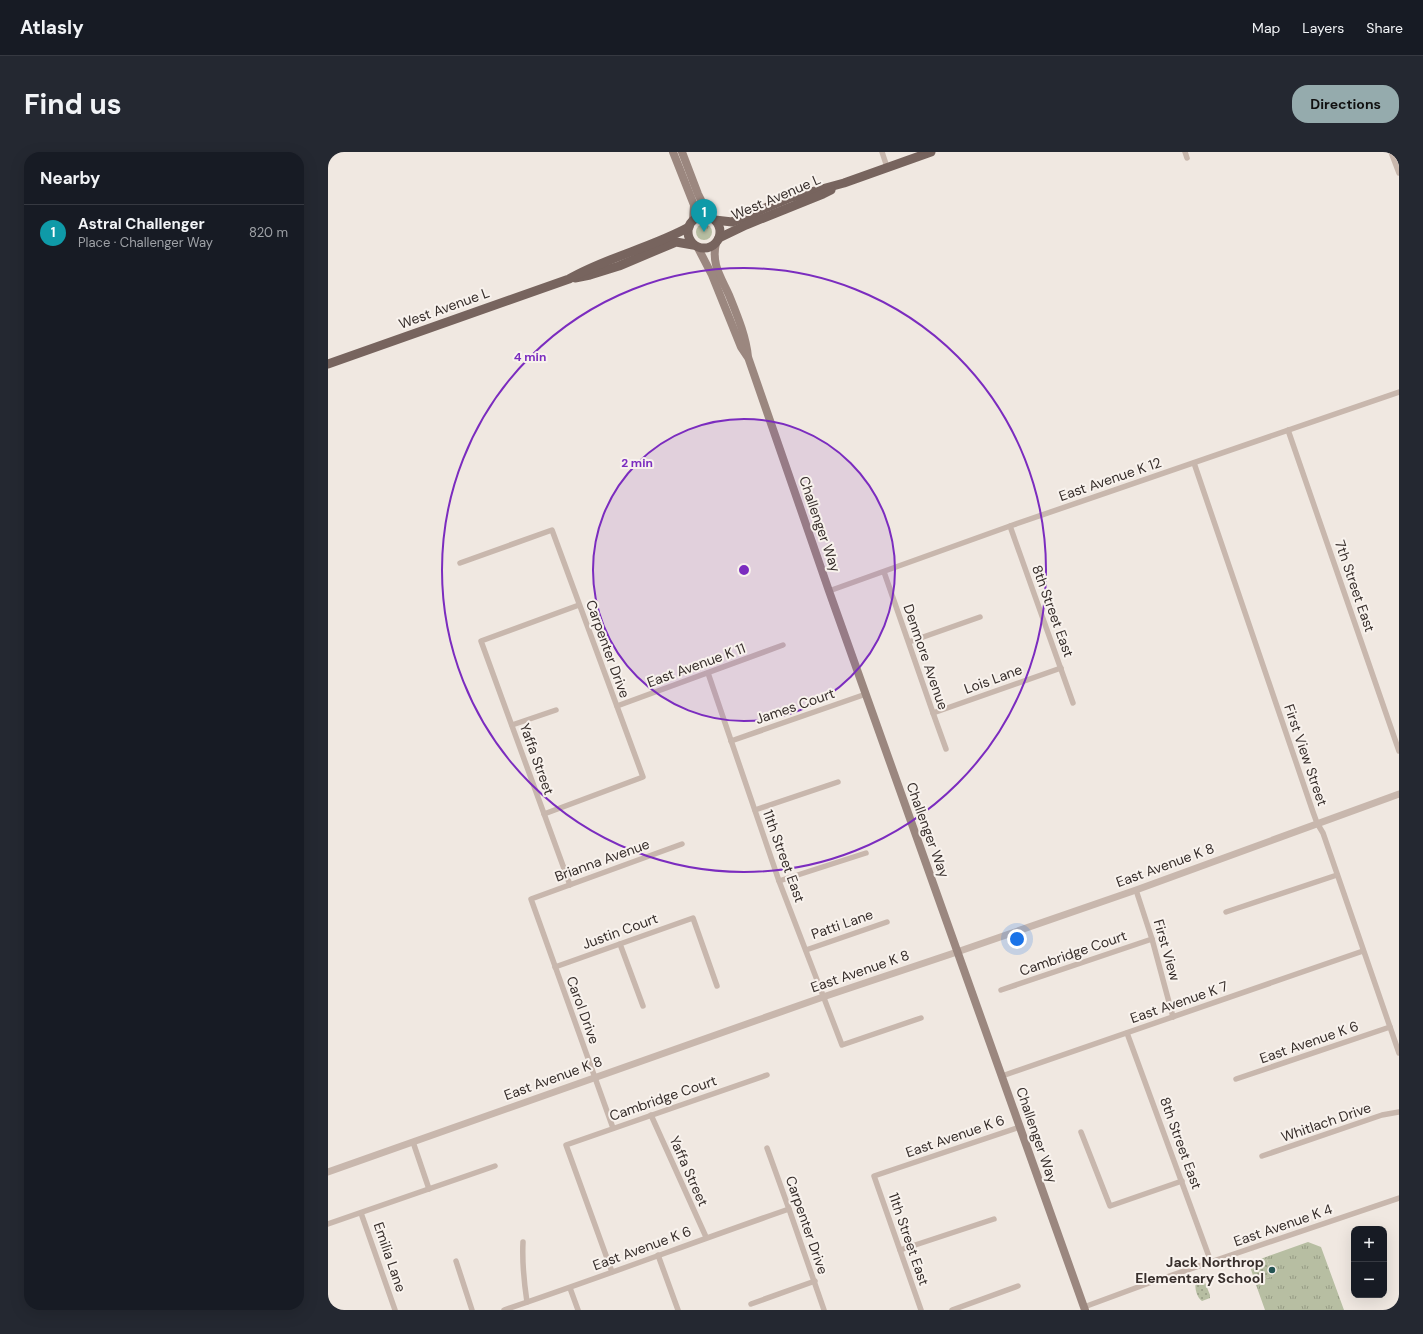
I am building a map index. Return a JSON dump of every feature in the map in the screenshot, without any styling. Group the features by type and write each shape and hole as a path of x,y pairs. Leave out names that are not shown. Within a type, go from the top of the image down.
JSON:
{"main road":[{"path":"673,152 694,205 688,237 696,246 708,248 718,240 720,228 712,219 698,194 682,152"},
{"name":"West Avenue L","path":"712,219 732,222 789,198 844,182 931,152"},
{"name":"West Avenue L","path":"718,240 746,225 823,194 844,182"},
{"path":"691,224 701,217 712,219"},
{"name":"West Avenue L","path":"569,279 587,268 661,240 691,224"},
{"name":"Challenger Way","path":"718,240 714,260 747,344 748,357 829,591 1084,1309"},
{"name":"West Avenue L","path":"328,364 569,279 590,275 619,266 676,242 696,246"},
{"name":"Challenger Way","path":"696,246 712,275 741,347 748,357"}],"street":[{"path":"882,152 887,167"},
{"path":"1391,152 1399,173"},
{"name":"East Avenue K 12","path":"829,591 1010,526 1399,392"},
{"name":"7th Street East","path":"1288,430 1399,751"},
{"name":"First View Street","path":"1194,463 1317,823 1323,833 1399,1053"},
{"name":"8th Street East","path":"1010,526 1073,704"},
{"name":"Carpenter Drive","path":"460,563 552,530 642,777 544,814"},
{"name":"Denmore Avenue","path":"884,572 946,749"},
{"name":"Yaffa Street","path":"570,885 481,641 579,605"},
{"path":"909,642 980,617"},
{"name":"East Avenue K 11","path":"617,706 783,645"},
{"name":"Lois Lane","path":"933,713 1061,668"},
{"name":"11th Street East","path":"708,673 780,881 842,1045 921,1018"},
{"name":"James Court","path":"732,741 866,694"},
{"path":"512,725 556,710"},
{"path":"755,810 838,782"},
{"name":"East Avenue K 8","path":"328,1172 823,997 1136,890 1399,794"},
{"name":"Brianna Avenue","path":"530,899 682,844"},
{"path":"780,881 866,852"},
{"path":"1226,912 1337,875"},
{"name":"First View","path":"1136,890 1152,939 1173,1017"},
{"name":"Carol Drive","path":"530,899 613,1128"},
{"name":"Justin Court","path":"555,967 693,918 716,986"},
{"name":"Patti Lane","path":"806,950 887,922"},
{"name":"Cambridge Court","path":"1001,990 1152,939"},
{"path":"620,944 643,1006"},
{"name":"East Avenue K 7","path":"1002,1076 1363,951"},
{"name":"East Avenue K 6","path":"1236,1079 1390,1027"},
{"name":"8th Street East","path":"1127,1033 1211,1262"},
{"name":"Cambridge Court","path":"612,1272 566,1144 767,1076"},
{"name":"Whitlach Drive","path":"1262,1156 1382,1115 1399,1112"},
{"name":"Yaffa Street","path":"651,1115 706,1237"},
{"name":"East Avenue K 6","path":"874,1176 1020,1127"},
{"path":"1081,1132 1110,1206 1182,1182"},
{"path":"413,1142 429,1189"},
{"name":"Carpenter Drive","path":"767,1148 824,1310"},
{"path":"328,1224 495,1166"},
{"name":"11th Street East","path":"874,1176 921,1310"},
{"name":"East Avenue K 4","path":"1084,1309 1211,1262 1399,1198"},
{"name":"East Avenue K 6","path":"504,1310 570,1288 706,1237 789,1209"},
{"name":"Emilia Lane","path":"361,1213 395,1310"},
{"path":"900,1250 994,1219"},
{"path":"523,1242 522,1259 527,1302"},
{"path":"658,1255 678,1310"},
{"path":"456,1261 472,1310"},
{"path":"751,1304 815,1281"},
{"path":"952,1310 1018,1286"},
{"path":"570,1288 578,1310"}],"green space":[{"path":"701,224 707,224 712,229 710,238 707,240 701,240 696,235 696,229"},
{"path":"1308,1242 1321,1247 1344,1310 1265,1310 1255,1282 1273,1276 1266,1257"},
{"path":"1266,1257 1273,1276 1255,1282 1249,1263"},
{"path":"1199,1279 1204,1280 1210,1295 1210,1298 1202,1301 1197,1295 1195,1284"}],"place":[{"name":"Astral Challenger","path":"704,232"},
{"name":"Jack Northrop Elementary School","path":"1272,1270"}]}
